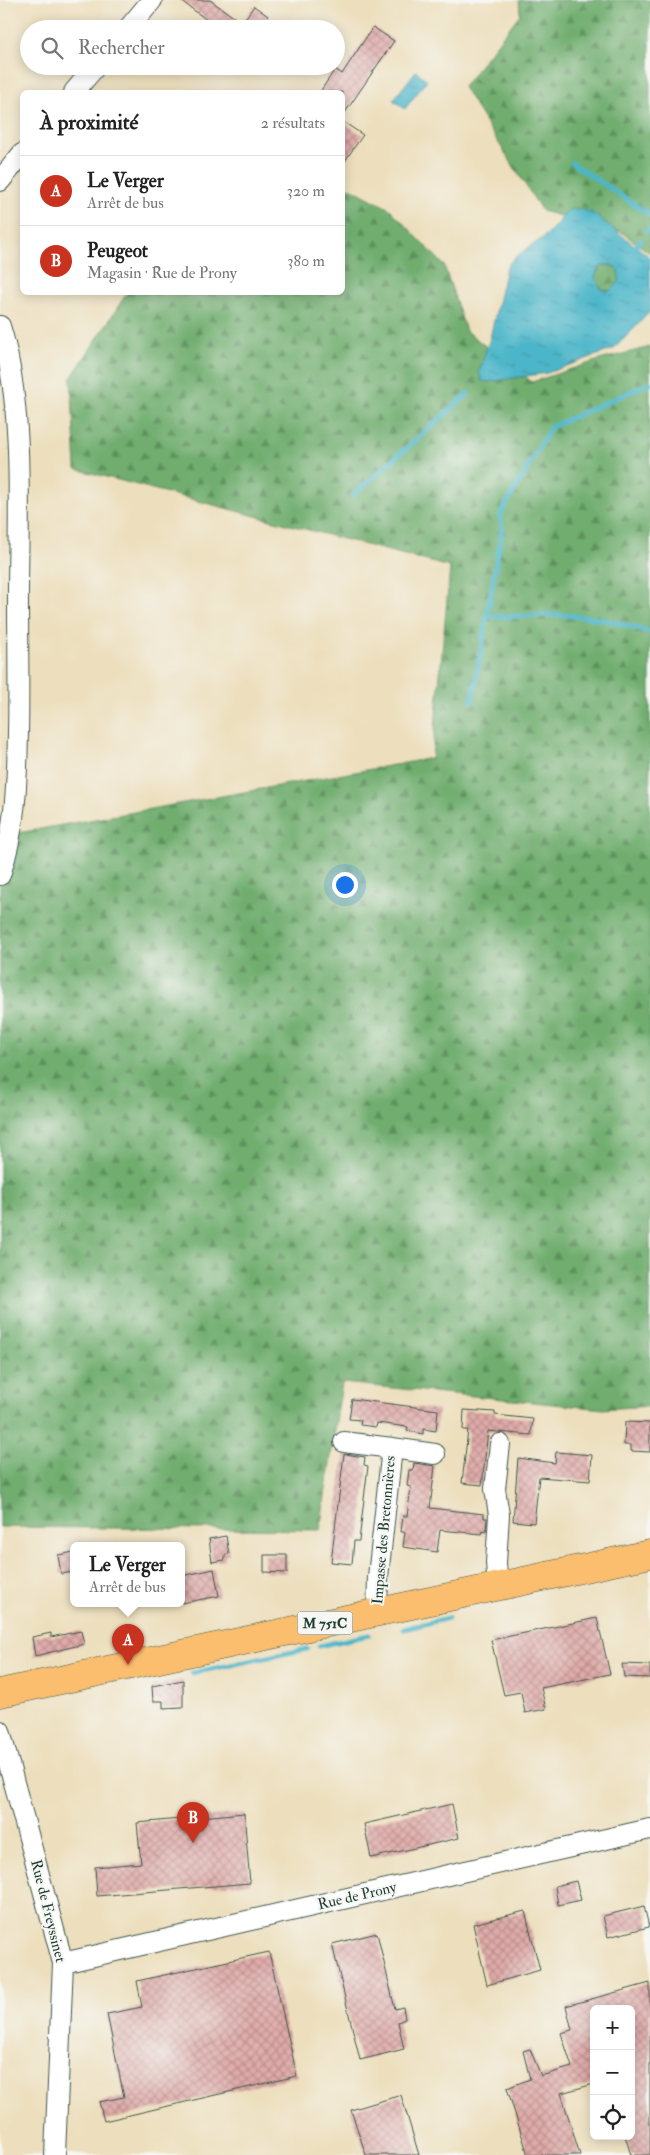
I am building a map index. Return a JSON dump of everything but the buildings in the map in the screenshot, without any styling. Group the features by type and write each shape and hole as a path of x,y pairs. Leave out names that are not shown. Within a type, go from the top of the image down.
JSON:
{"main road":[{"name":"M 751C","path":"0,1693 650,1554"}],"street":[{"path":"135,20 152,0"},
{"path":"76,90 88,75"},
{"path":"0,181 20,156"},
{"path":"0,326 8,359 16,420 19,664 17,798 12,834 2,869"},
{"name":"Impasse des Bretonnières","path":"344,1442 435,1454"},
{"path":"498,1587 496,1563 500,1515 495,1489 500,1444"},
{"name":"Impasse des Bretonnières","path":"377,1612 378,1577 392,1448"},
{"name":"Rue de Freyssinet","path":"0,1731 64,1963 55,2155"},
{"name":"Rue de Prony","path":"64,1963 650,1829"}],"green space":[{"path":"519,0 650,0 650,253 621,232 542,211 463,87 520,14"},
{"path":"345,185 390,209 444,265 466,331 532,382 599,360 650,347 650,1406 603,1409 342,1383 320,1530 0,1527 0,875 12,834 432,758 450,567 76,469 71,378 126,295 345,295"},
{"path":"608,265 617,269 621,278 617,287 608,291 599,287 595,278 599,269"}],"water":[{"path":"416,71 427,80 405,109 393,100"},
{"path":"573,208 591,212 650,257 650,312 614,349 547,373 488,382 482,381 479,372 490,338 506,268 520,253 548,233","holes":["604,265 612,265 618,270 620,281 610,291 602,290 595,278 598,269"]}],"waterway":[{"path":"572,163 650,215"},
{"path":"647,231 650,228"},
{"path":"633,250 641,240"},
{"path":"472,702 502,529 500,515 551,427 650,383"},
{"path":"353,495 468,394"},
{"path":"487,616 552,615 584,617 606,620 650,632"},
{"path":"404,1629 448,1618"},
{"path":"319,1646 369,1635"},
{"path":"192,1673 307,1649"}],"place":[{"name":"Le Verger","path":"128,1665"},
{"name":"Peugeot","path":"193,1843"}]}
